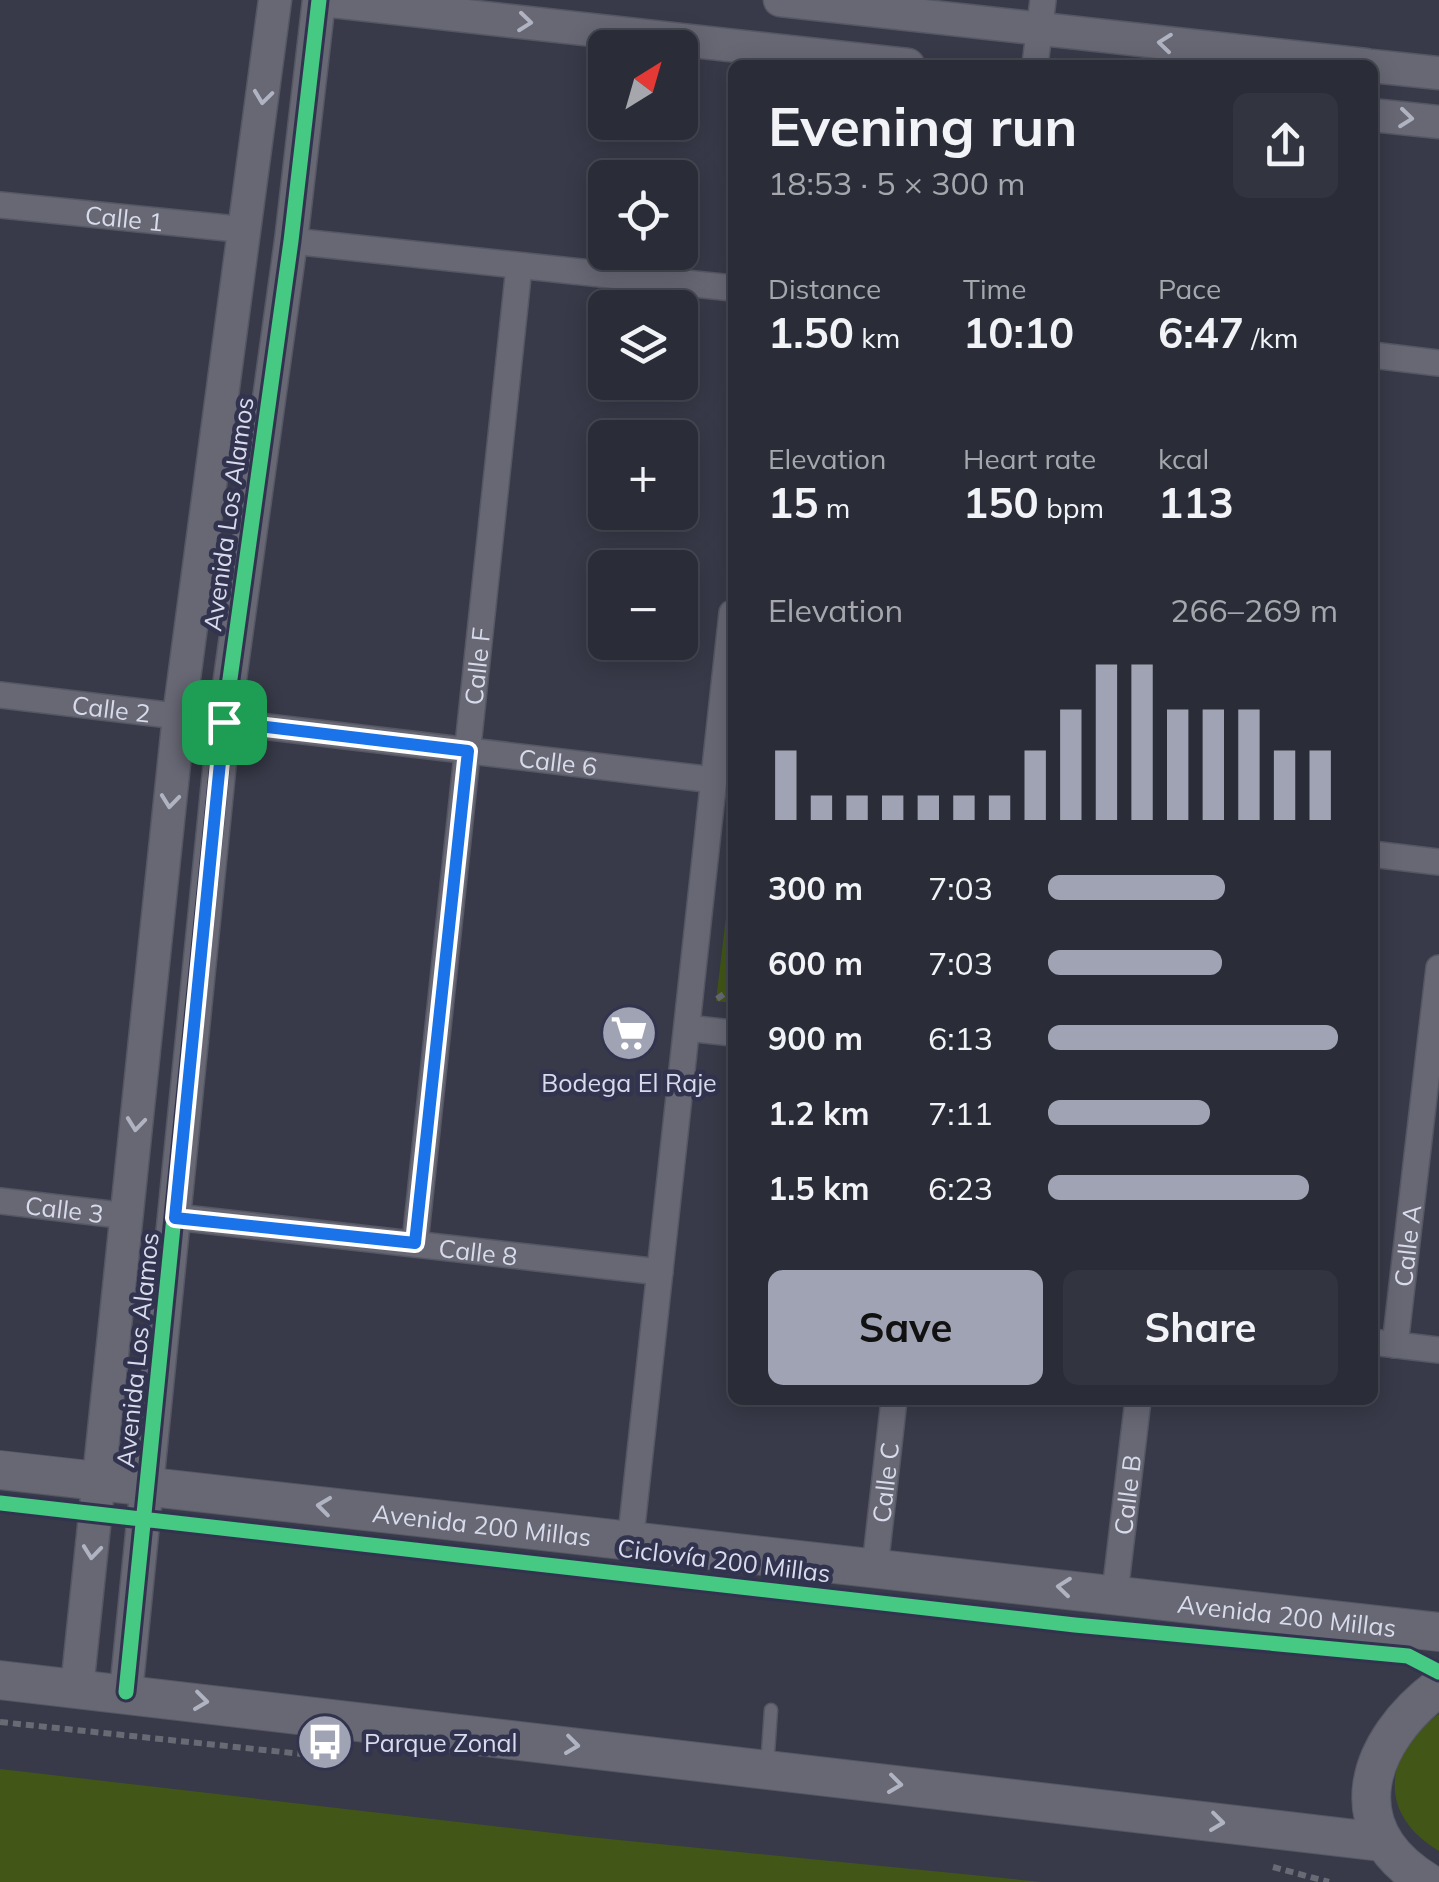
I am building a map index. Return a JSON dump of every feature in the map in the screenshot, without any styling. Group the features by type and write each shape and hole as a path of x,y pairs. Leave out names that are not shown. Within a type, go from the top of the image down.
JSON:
{"main road":[{"name":"Avenida 200 Millas","path":"0,1470 148,1484 630,1544 1115,1592 1439,1632"},
{"path":"0,1680 1381,1842"},
{"path":"1427,1882 1404,1868 1381,1842 1370,1798 1380,1751 1394,1728 1439,1687"}],"street":[{"name":"Avenida Los Alamos","path":"77,1688 179,716 247,230 274,0"},
{"name":"Avenida Los Alamos","path":"126,1692 224,722 321,0"},
{"path":"321,0 827,60"},
{"path":"780,0 1041,14 1337,60"},
{"path":"1036,60 1041,14"},
{"path":"1378,66 1439,73"},
{"path":"1378,116 1439,122"},
{"name":"Calle 1","path":"0,204 247,230"},
{"path":"291,241 728,288"},
{"name":"Calle F","path":"415,1243 519,267"},
{"path":"1378,356 1439,363"},
{"path":"630,1544 728,650"},
{"name":"Calle 2","path":"0,695 224,722"},
{"name":"Calle 6","path":"224,722 714,780"},
{"path":"1378,855 1439,862"},
{"name":"Calle A","path":"1384,1344 1439,968"},
{"path":"687,1028 728,1033"},
{"name":"Calle 3","path":"0,1201 127,1216"},
{"name":"Calle 8","path":"175,1218 660,1272"},
{"path":"1384,1344 1439,1350"},
{"name":"Calle C","path":"875,1567 893,1405"},
{"name":"Calle B","path":"1115,1592 1137,1405"}],"lane":[{"path":"767,1768 771,1710"}],"green space":[{"path":"728,900 728,1002 716,1001"},
{"path":"1439,1714 1439,1851 1405,1820 1395,1784 1398,1765 1407,1747"},
{"path":"0,1769 579,1836 1042,1882 0,1882"}],"cycle path":[{"path":"126,1692 224,722 291,241 319,0"},
{"name":"Ciclovía 200 Millas","path":"0,1503 1075,1625 1408,1656 1439,1672"}],"place":[{"name":"Bodega El Raje","path":"629,1033"},
{"name":"Parque Zonal","path":"325,1742"}],"route":[{"path":"224,722 468,751 415,1243 175,1218 224,722"}]}
